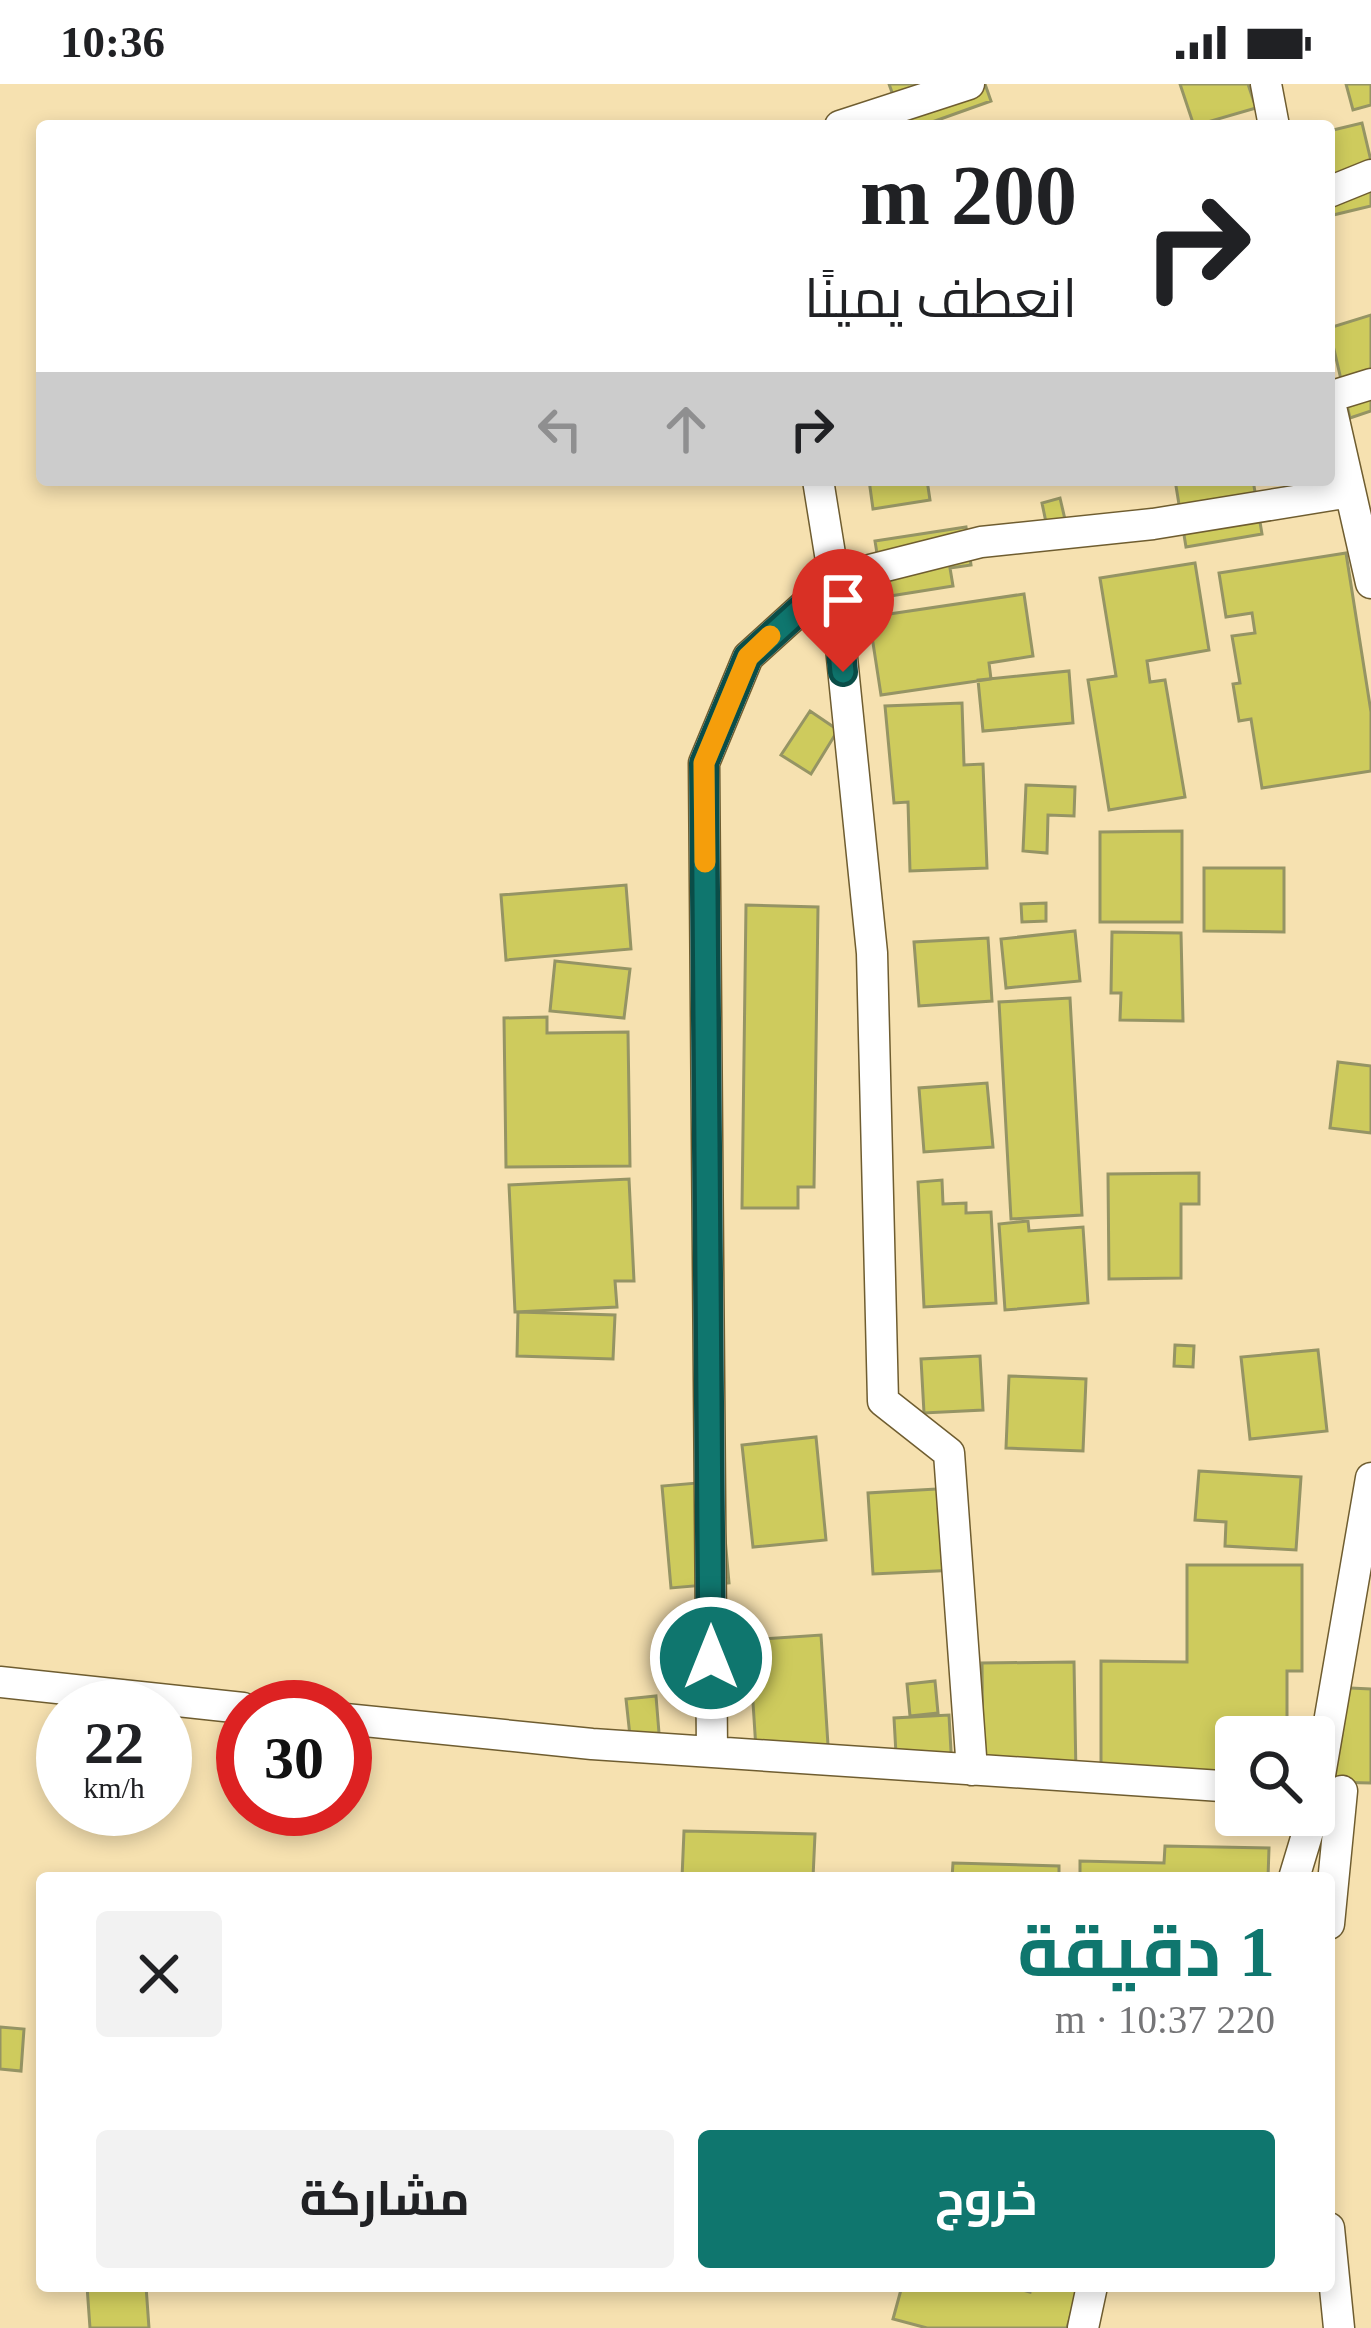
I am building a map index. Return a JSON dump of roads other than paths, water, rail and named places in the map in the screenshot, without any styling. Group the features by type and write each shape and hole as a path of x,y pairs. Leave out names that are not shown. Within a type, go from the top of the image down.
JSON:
{"street":[{"path":"858,120 969,84"},
{"path":"1266,84 1273,120"},
{"path":"1335,190 1371,175"},
{"path":"1335,396 1371,384"},
{"path":"1335,424 1369,566"},
{"path":"819,486 834,579 872,953 883,1401 949,1453 972,1770"},
{"path":"712,1752 704,763 748,657 834,579 981,542 1153,524 1351,492"},
{"path":"1335,1745 1371,1478"},
{"path":"0,1682 216,1705"},
{"path":"372,1721 712,1752 1215,1786"},
{"path":"1297,1872 1312,1836"},
{"path":"1328,1836 1329,1872"},
{"path":"1335,2288 1339,2328"},
{"path":"1083,2328 1091,2292"}]}
